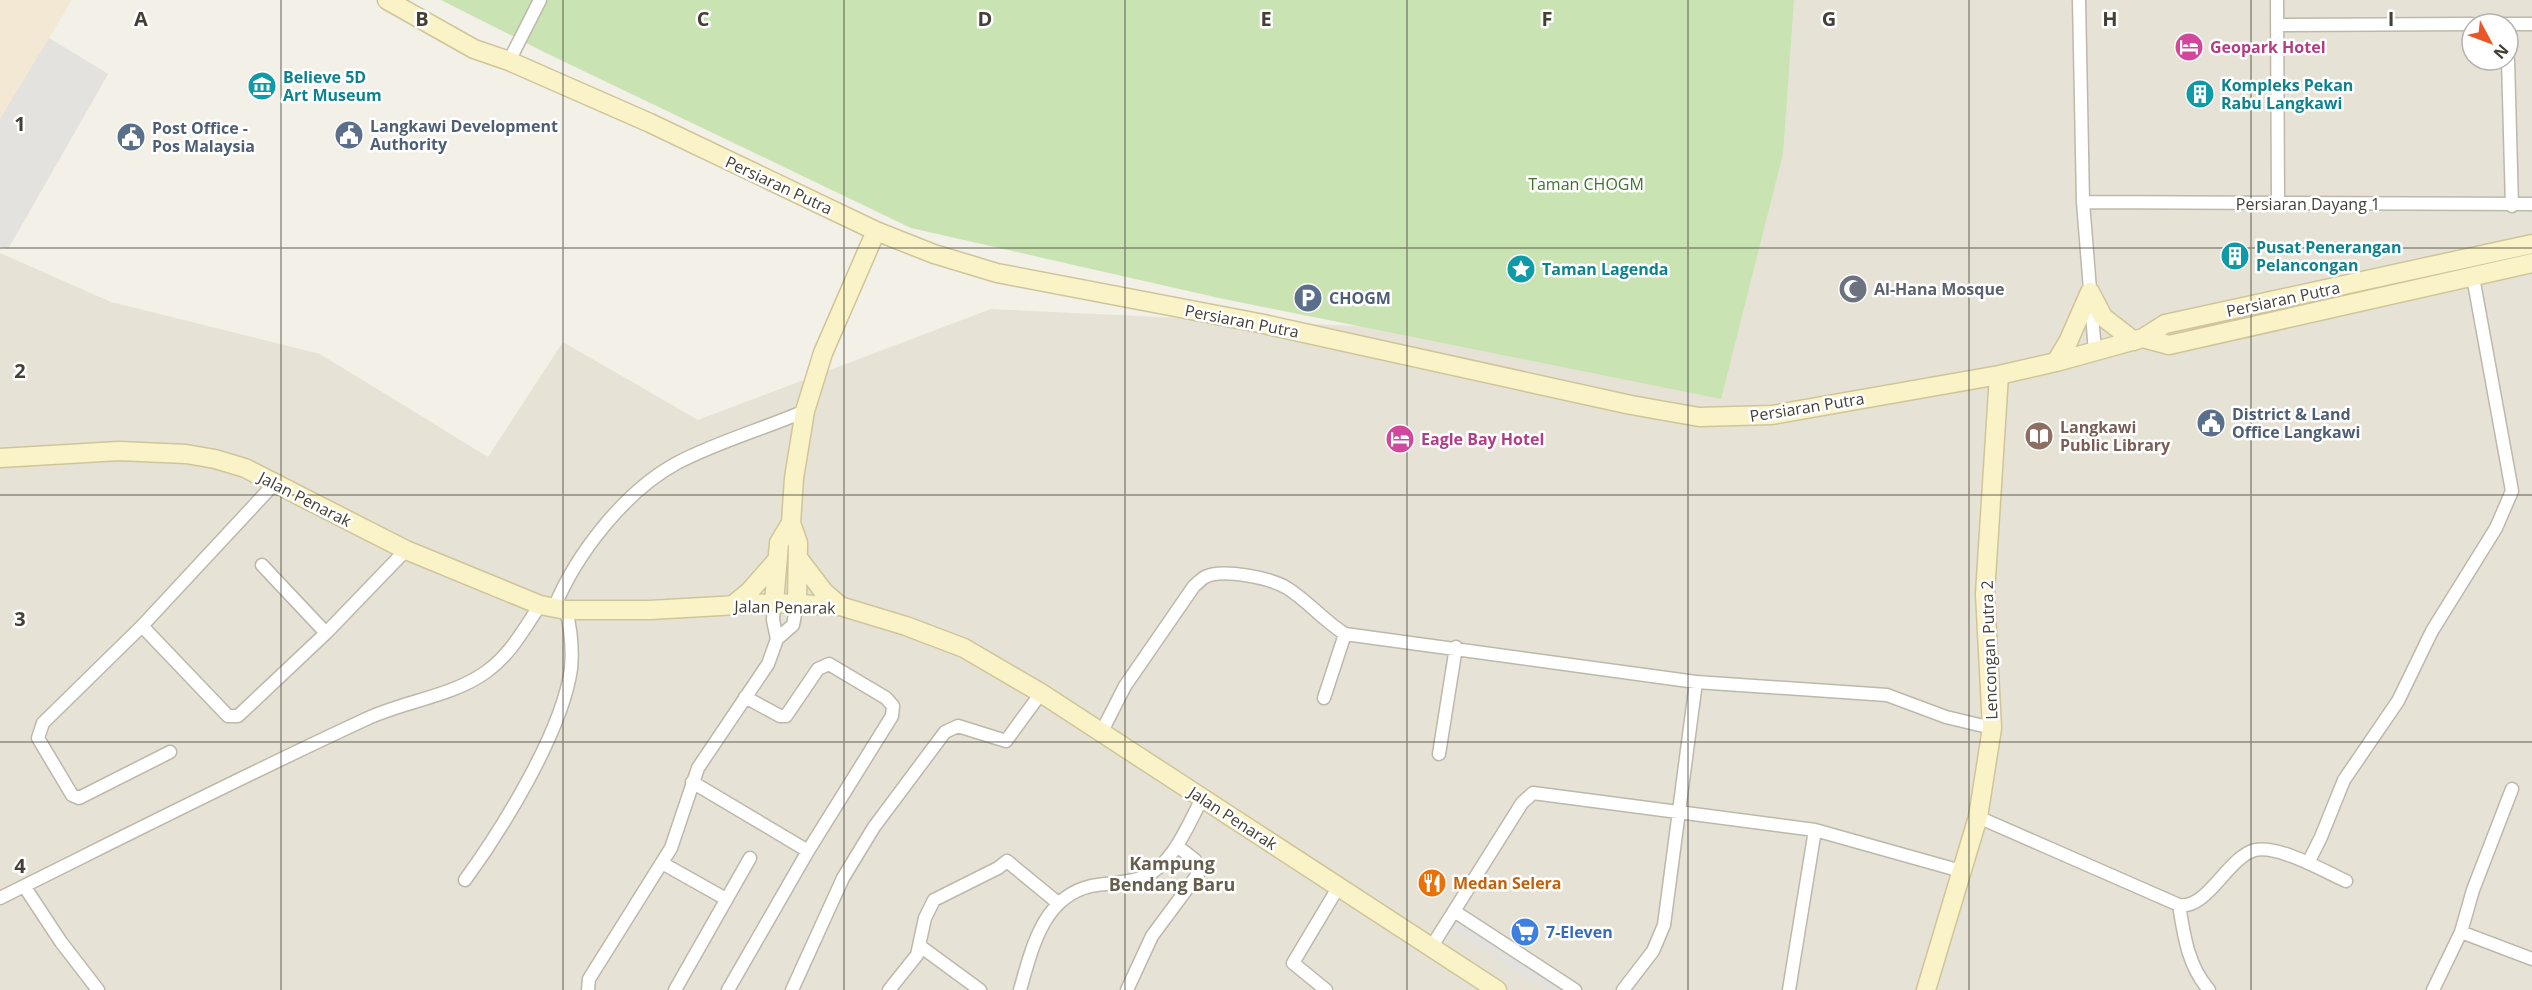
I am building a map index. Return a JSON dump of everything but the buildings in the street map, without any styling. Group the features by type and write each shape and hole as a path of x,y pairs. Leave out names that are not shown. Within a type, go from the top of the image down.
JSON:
{"main road":[{"name":"Persiaran Putra","path":"387,0 474,49 509,60 650,123 876,231 934,254 997,273 1259,323 1631,405 1699,417 1772,416 1999,375 2138,340 2165,324 2532,244"},
{"path":"774,603 779,543 790,523 794,478 805,411 823,353 876,231"},
{"name":"Persiaran Putra","path":"2138,340 2169,345 2532,263"},
{"path":"2090,292 2103,317 2112,327 2138,340"},
{"path":"2056,362 2072,335 2090,292"},
{"name":"Lencongan Putra 2","path":"1926,990 1978,817 1992,728 1993,699 1985,594 1999,375"},
{"name":"Jalan Penarak","path":"0,458 119,450 186,454 215,459 245,468 406,550 553,607 650,610 774,603 797,604 840,606 898,623 964,648 1041,693 1497,990"},
{"path":"790,523 798,543 797,604"},
{"path":"798,558 824,592 840,606"},
{"path":"733,605 749,592 778,559"}],"street":[{"path":"509,60 540,0"},
{"path":"2079,0 2083,202 2095,352"},
{"path":"2277,0 2278,204"},
{"path":"2277,25 2460,24"},
{"path":"2508,72 2512,206"},
{"name":"Persiaran Dayang 1","path":"2083,202 2512,206 2532,204"},
{"path":"2308,863 2344,780 2398,701 2432,631 2496,528 2512,491 2473,277"},
{"path":"0,898 120,836 371,716 461,685 486,672 553,607 565,582 589,545 650,481 677,463 805,411"},
{"path":"170,752 79,798 72,795 38,738 43,723 142,626 274,483"},
{"path":"142,626 228,716 238,716 326,633 406,550"},
{"path":"262,565 326,633"},
{"path":"1101,733 1125,686 1194,586 1205,577 1224,574 1258,577 1286,587 1323,620 1345,634 1456,647 1696,682 1887,695 1946,717 1992,728"},
{"path":"774,603 773,620 777,639"},
{"path":"588,990 589,979 671,848 692,782 709,747 768,664 777,639 793,625 797,604"},
{"path":"465,880 492,842 510,811 560,711 570,670 573,638 553,607"},
{"path":"1324,698 1345,634"},
{"path":"1439,754 1456,647"},
{"path":"728,990 808,851 892,716 893,706 886,698 830,664 818,669 786,716 780,716 745,698"},
{"path":"1623,990 1653,951 1664,925 1696,682"},
{"path":"792,990 849,868 874,827 945,732 958,726 1006,741 1041,693"},
{"path":"692,782 808,851"},
{"path":"2433,990 2462,932 2473,890 2512,789"},
{"path":"1432,946 1522,803 1533,793 1679,814 1815,830 1961,871"},
{"path":"1020,990 1041,925 1058,903 1065,896 1079,889 1145,877 1162,864 1177,846 1202,799"},
{"path":"1978,817 2180,905 2186,906 2197,901 2244,856 2256,850 2277,852 2308,863 2346,881"},
{"path":"1789,990 1815,830"},
{"path":"1127,990 1152,936 1198,874 1195,860 1177,846"},
{"path":"675,990 750,858"},
{"path":"890,990 909,968 920,946 925,918 934,900 998,868 1006,861 1058,903"},
{"path":"662,863 726,899"},
{"path":"24,886 61,942 98,990"},
{"path":"1326,990 1293,963 1339,886"},
{"path":"2180,905 2187,951 2200,980 2210,990"},
{"path":"1454,911 1575,990"},
{"path":"2462,932 2532,959"},
{"path":"920,946 980,990"}],"shaded area":[{"path":"0,0 72,0 49,38 108,74 8,249 0,246"},
{"path":"1789,0 2532,0 2532,990 0,990 0,253 111,302 320,354 488,457 563,342 698,420 991,309 1696,342"},
{"path":"49,38 108,74 8,249 0,246 0,119"},
{"path":"1457,918 1568,990 1546,990 1451,928"}],"green space":[{"name":"Taman CHOGM","path":"441,0 1794,0 1783,154 1721,399 1219,298 911,228 546,53"}],"place":[{"name":"Geopark Hotel","path":"2189,47"},
{"name":"Believe 5D Art Museum","path":"262,86"},
{"name":"Kompleks Pekan Rabu Langkawi","path":"2200,94"},
{"name":"Langkawi Development Authority","path":"349,135"},
{"name":"Post Office - Pos Malaysia","path":"131,137"},
{"name":"Pusat Penerangan Pelancongan","path":"2235,256"},
{"name":"Taman Lagenda","path":"1521,269"},
{"name":"Al-Hana Mosque","path":"1853,289"},
{"name":"CHOGM","path":"1308,298"},
{"name":"District & Land Office Langkawi","path":"2211,423"},
{"name":"Langkawi Public Library","path":"2039,436"},
{"name":"Eagle Bay Hotel","path":"1400,439"},
{"name":"Medan Selera","path":"1432,883"},
{"name":"7-Eleven","path":"1525,932"}],"district":[{"name":"Kampung Bendang Baru","path":"1172,874"}]}
